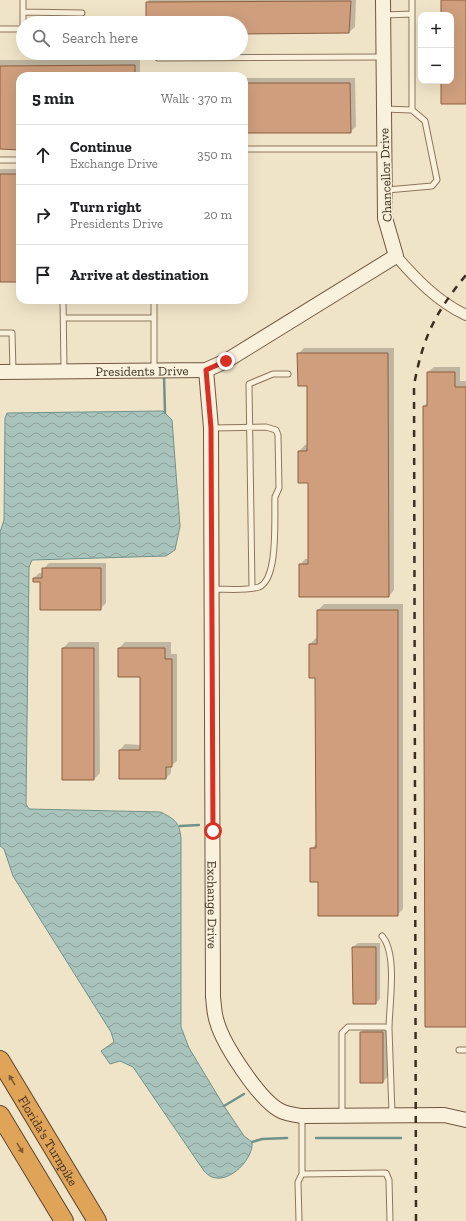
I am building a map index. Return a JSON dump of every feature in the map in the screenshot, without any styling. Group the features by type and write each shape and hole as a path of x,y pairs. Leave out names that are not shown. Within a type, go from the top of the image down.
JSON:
{"highway":[{"name":"Florida's Turnpike","path":"0,1060 97,1221"},
{"path":"0,1115 64,1221"}],"street":[{"name":"Chancellor Drive","path":"383,0 385,218 396,256 414,276 434,294 466,315"},
{"name":"Presidents Drive","path":"6,372 206,370 226,361 396,256"},
{"name":"Exchange Drive","path":"206,370 211,428 213,997 217,1022 223,1037 255,1088 269,1104 282,1112 302,1116 444,1115 466,1120"}],"lane":[{"path":"23,0 23,16"},
{"path":"412,0 412,110"},
{"path":"23,12 82,13"},
{"path":"383,15 412,14"},
{"path":"0,29 16,29"},
{"path":"248,58 383,57"},
{"path":"383,109 412,110 425,121 437,180 432,186 384,191"},
{"path":"248,149 384,149"},
{"path":"0,160 16,160"},
{"path":"63,304 64,371"},
{"path":"154,304 154,370"},
{"path":"64,318 154,318"},
{"path":"0,333 12,332 6,372"},
{"path":"252,588 249,384 272,374 288,374"},
{"path":"211,428 266,427 276,430 278,434 279,488 275,497 273,562 268,579 259,587 212,589"},
{"path":"382,936 390,949 391,963 388,1029 392,1116"},
{"path":"342,1116 342,1033 348,1027 385,1027 388,1029"},
{"path":"459,1050 466,1050"},
{"path":"299,1221 298,1182 302,1174 302,1116"},
{"path":"302,1174 386,1173 389,1180 390,1221"}],"water":[{"path":"163,411 172,420 180,526 175,550 166,556 32,560 29,567 26,804 29,809 161,812 176,822 181,838 181,1027 189,1048 224,1106 244,1136 252,1142 252,1148 249,1155 240,1168 226,1177 219,1178 211,1177 204,1171 133,1067 120,1061 110,1064 101,1051 114,1042 111,1032 13,876 4,849 0,846 0,532 4,520 5,418 7,413"}],"building":[{"path":"441,0 466,0 466,104 441,104 441,84 454,84 454,12 441,12"},
{"path":"351,1 349,33 248,34 248,16 146,16 146,2"},
{"path":"135,65 135,72 16,72 16,150 0,149 0,66"},
{"path":"248,83 350,83 351,133 248,133"},
{"path":"0,174 16,174 16,282 0,282"},
{"path":"297,353 388,353 389,597 299,597 299,564 308,564 308,483 298,483 298,451 307,451 307,386 298,386"},
{"path":"427,372 455,372 455,387 466,387 466,1027 425,1027 423,406 427,406"},
{"path":"42,568 101,568 101,610 40,610 40,582 33,582 33,578 42,578"},
{"path":"317,610 398,610 398,916 318,916 318,882 310,882 310,848 316,848 315,678 309,678 309,644 317,644"},
{"path":"62,648 94,648 94,780 62,780"},
{"path":"118,648 165,648 165,659 172,659 172,767 166,767 166,779 119,779 119,750 140,750 140,677 118,677"},
{"path":"352,947 376,947 376,1004 353,1004"},
{"path":"360,1032 383,1032 383,1083 360,1083"}],"waterway":[{"path":"164,376 165,413"},
{"path":"180,826 199,825"},
{"path":"224,1106 244,1094"},
{"path":"252,1142 262,1139 287,1138"},
{"path":"316,1138 401,1138"}],"railway":[{"path":"416,1221 414,385 426,339 432,326 446,301 466,275"}],"route":[{"path":"213,831 211,428 210,398 206,370 226,361"}]}
